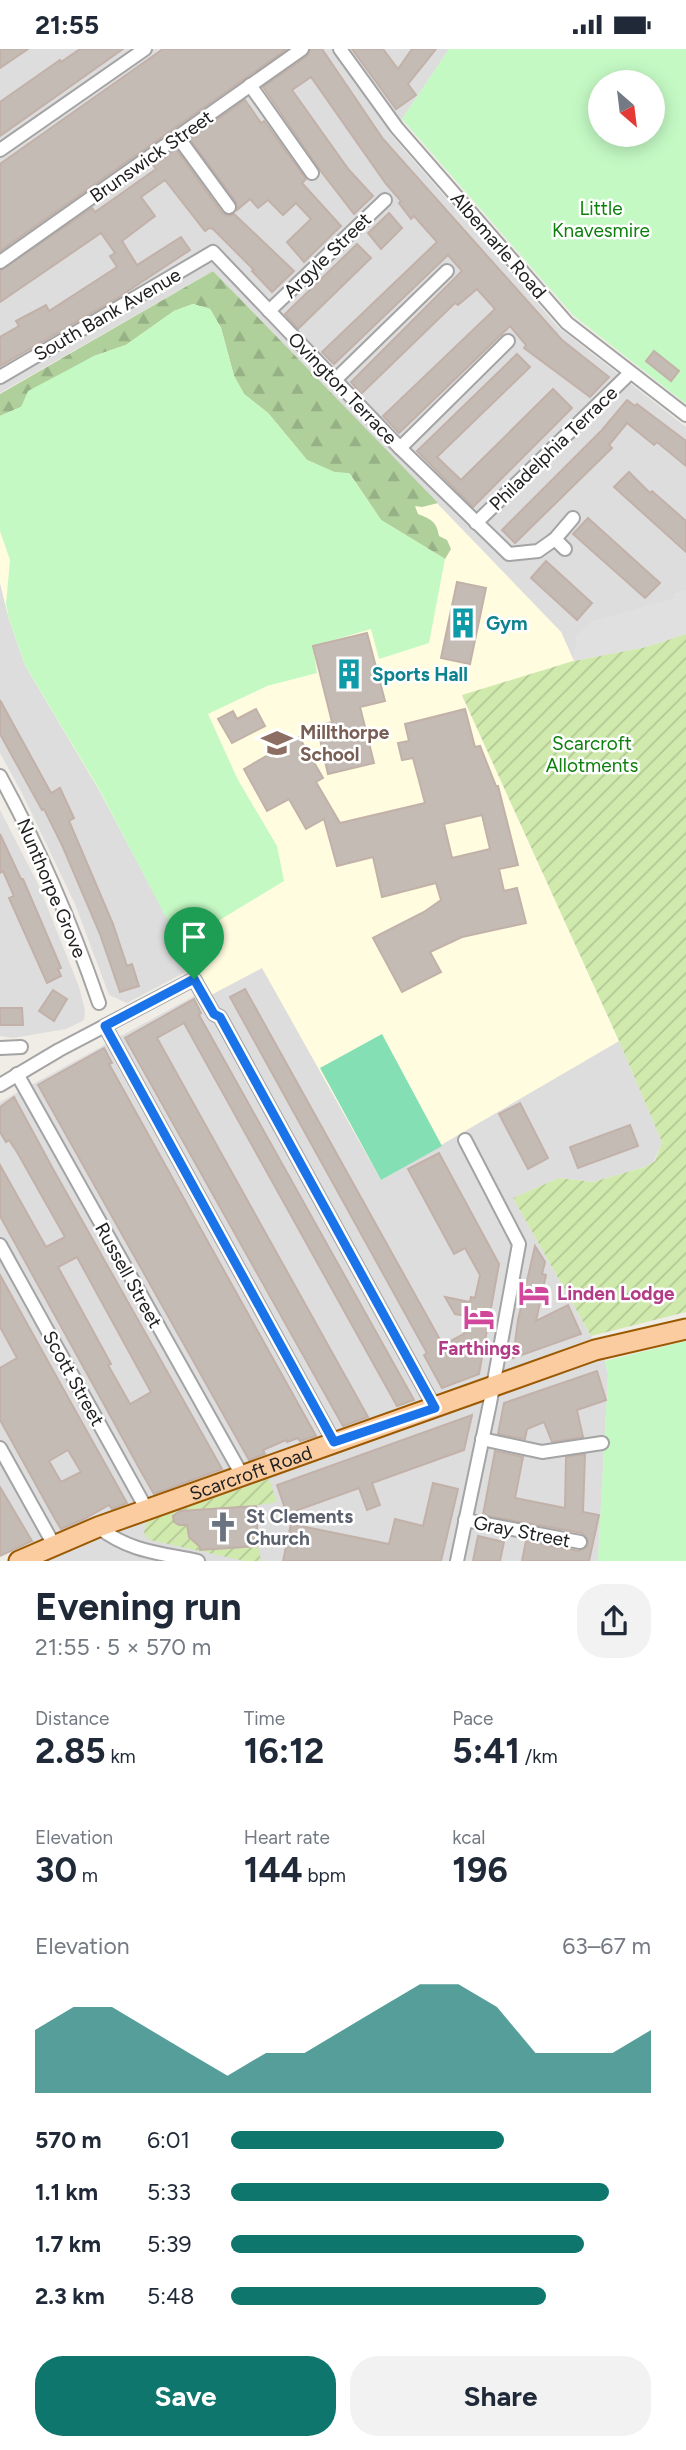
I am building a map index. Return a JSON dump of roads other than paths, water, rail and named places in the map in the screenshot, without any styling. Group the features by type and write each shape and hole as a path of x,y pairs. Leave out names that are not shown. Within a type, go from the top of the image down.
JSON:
{"main road":[{"name":"Scarcroft Road","path":"19,1561 98,1527 595,1350 686,1329"}],"street":[{"path":"0,150 145,49"},
{"name":"Brunswick Street","path":"0,262 302,49"},
{"name":"Albemarle Road","path":"340,49 397,128 567,323 686,415"},
{"path":"250,85 312,173"},
{"path":"177,137 229,207"},
{"name":"Argyle Street","path":"269,311 385,200"},
{"name":"Ovington Terrace","path":"214,252 400,448 509,554 538,551 555,539"},
{"name":"South Bank Avenue","path":"0,377 214,252"},
{"path":"335,380 447,271"},
{"path":"400,448 508,341"},
{"name":"Philadelphia Terrace","path":"476,523 630,373"},
{"path":"565,549 555,539 573,518"},
{"name":"Nunthorpe Grove","path":"0,776 27,826 70,920 99,1003"},
{"path":"0,1086 17,1074 194,979 214,1014 220,1017 435,1408"},
{"path":"105,1026 334,1442"},
{"path":"0,1048 21,1047"},
{"name":"Russell Street","path":"17,1074 242,1475"},
{"path":"457,1561 519,1244 465,1140"},
{"name":"Scott Street","path":"0,1245 147,1510"},
{"path":"482,1439 542,1452 602,1443"},
{"path":"0,1448 54,1545"},
{"name":"Gray Street","path":"465,1520 580,1542"},
{"path":"98,1527 130,1547 198,1561"}],"place":[{"name":"Gym","path":"463,623"},
{"name":"Sports Hall","path":"349,674"},
{"name":"Millthorpe School","path":"277,743"},
{"name":"Linden Lodge","path":"534,1293"},
{"name":"Farthings","path":"479,1317"},
{"name":"St Clements Church","path":"223,1527"}],"park label":[{"name":"Little Knavesmire","path":"601,219"},
{"name":"Scarcroft Allotments","path":"592,754"}]}
